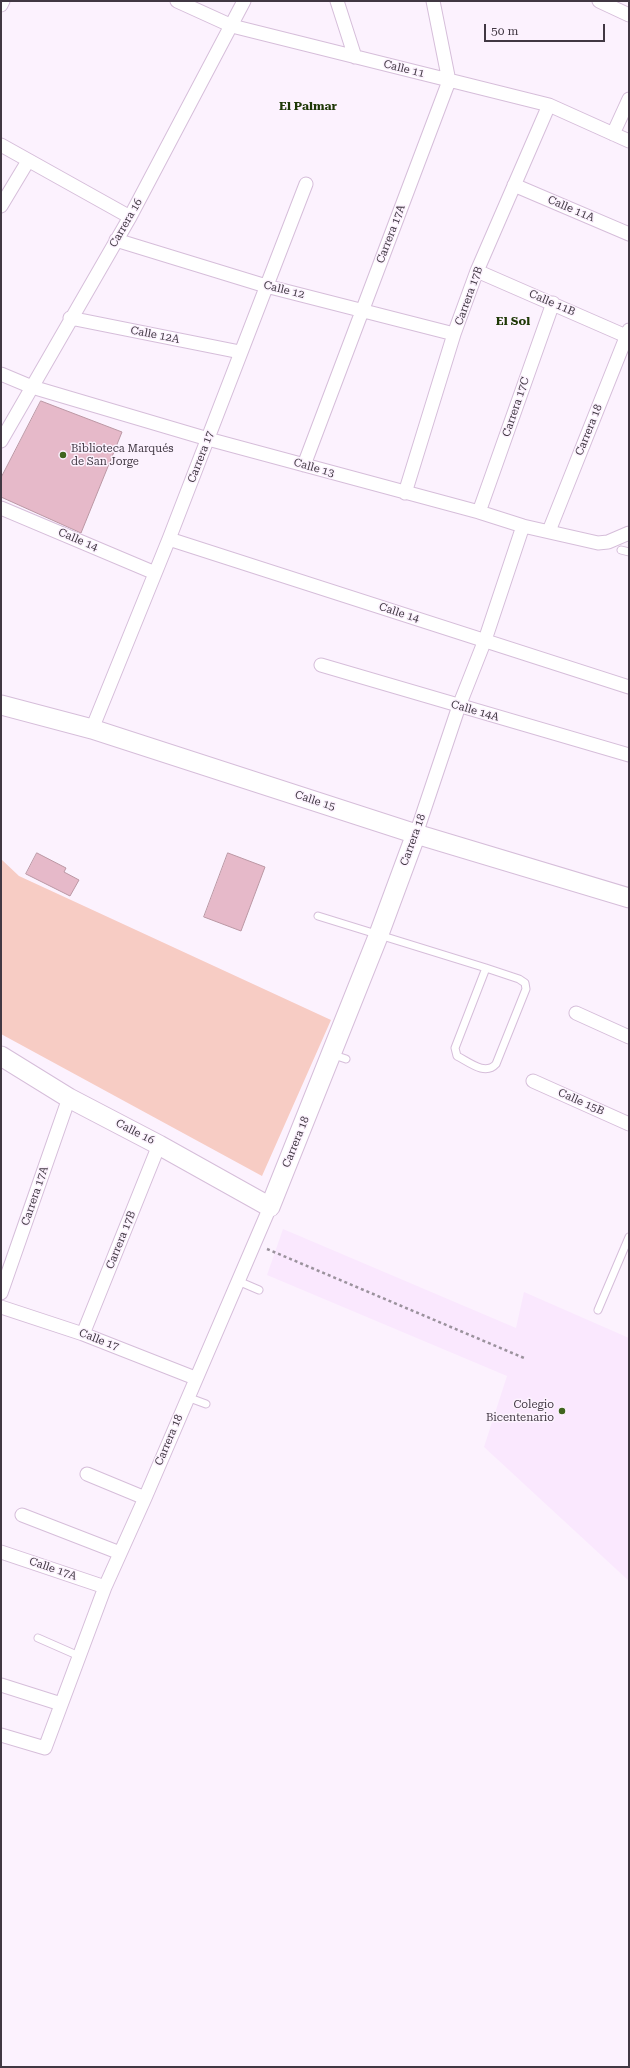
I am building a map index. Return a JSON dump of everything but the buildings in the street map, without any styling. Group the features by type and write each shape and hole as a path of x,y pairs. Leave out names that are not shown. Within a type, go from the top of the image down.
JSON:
{"street":[{"path":"1,5 3,1"},
{"name":"Calle 11","path":"177,1 232,26 550,105 629,141"},
{"name":"Carrera 16","path":"1,441 70,318 130,217 244,1"},
{"path":"337,1 355,57"},
{"path":"433,1 450,80"},
{"path":"599,1 629,15"},
{"name":"Carrera 17A","path":"304,465 450,80"},
{"path":"613,134 629,99"},
{"name":"Carrera 17B","path":"405,493 454,334 477,271 550,105"},
{"path":"1,145 130,217"},
{"path":"1,206 28,161"},
{"name":"Carrera 17","path":"92,729 169,539 306,184"},
{"name":"Calle 11A","path":"514,185 629,234"},
{"name":"Calle 12","path":"116,240 266,286 454,334"},
{"name":"Calle 11B","path":"477,271 628,333"},
{"name":"Carrera 17C","path":"479,512 553,303"},
{"name":"Calle 12A","path":"70,318 240,352"},
{"name":"Carrera 18","path":"549,531 628,333"},
{"name":"Calle 13","path":"1,374 32,387 304,465 479,512 523,526 598,543 608,542 629,533"},
{"name":"Calle 14","path":"1,508 155,572"},
{"name":"Carrera 18","path":"1,1735 45,1748 105,1587 145,1498 195,1378 270,1207 338,1056 459,706 486,640 523,526"},
{"name":"Calle 14","path":"169,539 629,687"},
{"name":"Calle 14A","path":"321,665 629,755"},
{"name":"Calle 15","path":"1,705 92,729 416,834 629,897"},
{"path":"576,1013 629,1037"},
{"name":"Calle 16","path":"1,1056 69,1098 159,1145 270,1207"},
{"name":"Calle 15B","path":"533,1081 629,1124"},
{"name":"Carrera 17A","path":"1,1293 69,1098"},
{"name":"Carrera 17B","path":"83,1334 159,1145"},
{"name":"Calle 17","path":"1,1307 83,1334 195,1378"},
{"path":"87,1474 145,1498"},
{"path":"22,1515 120,1553"},
{"name":"Calle 17A","path":"1,1552 105,1587"},
{"path":"1,1685 61,1704"}],"lane":[{"path":"621,550 629,552"},
{"path":"318,916 486,968 519,979 525,984 526,989 496,1064 492,1069 485,1070 457,1056 455,1048 486,968"},
{"path":"598,1310 629,1237"},
{"path":"238,1281 259,1290"},
{"path":"187,1397 206,1404"},
{"path":"38,1638 79,1656"}],"path":[{"path":"275,1252 524,1358"}],"shaded area":[{"path":"1,859 19,876 331,1020 262,1176 1,1034"},
{"name":"Colegio Bicentenario","path":"283,1229 516,1328 524,1292 629,1338 629,1581 484,1447 507,1376 267,1275"}],"place":[{"name":"Biblioteca Marqués de San Jorge","path":"63,455"},
{"name":"Colegio Bicentenario","path":"562,1411"}],"district":[{"name":"El Palmar","path":"308,106"},
{"name":"El Sol","path":"513,321"}]}
